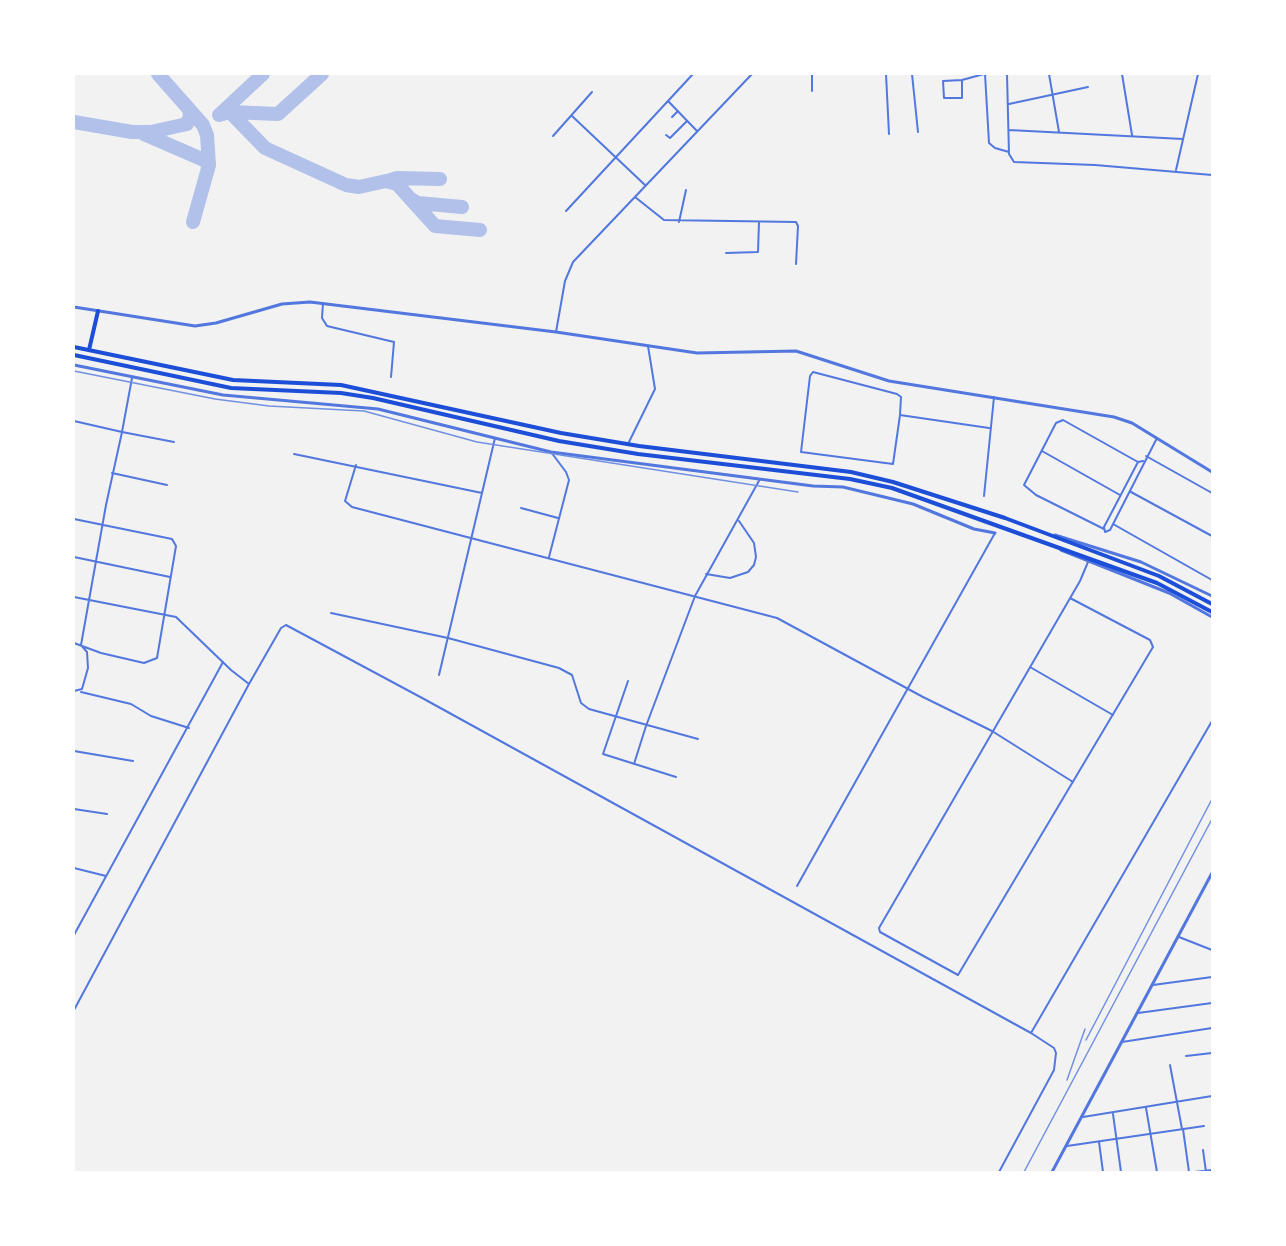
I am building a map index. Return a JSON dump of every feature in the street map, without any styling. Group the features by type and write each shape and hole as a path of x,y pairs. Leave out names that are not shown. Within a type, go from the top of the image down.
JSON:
{"main road":[{"path":"89,350 98,311"},
{"path":"74,347 233,380 341,385 374,390 517,424 628,444 850,472 893,482 1036,530 1159,576 1212,604"},
{"path":"74,356 231,388 341,393 373,398 548,439 638,454 850,479 892,488 1057,545 1157,583 1212,612"}],"street":[{"path":"566,211 693,74"},
{"path":"556,332 568,270 645,185 752,74"},
{"path":"812,74 812,91"},
{"path":"886,74 889,134"},
{"path":"912,74 918,132"},
{"path":"962,80 962,98 944,98 943,81 962,80 984,74 989,143 995,148 1009,152"},
{"path":"1007,74 1009,152 1012,161 1212,174"},
{"path":"1049,74 1059,132"},
{"path":"1122,74 1132,135"},
{"path":"1176,171 1198,74"},
{"path":"1009,104 1088,87"},
{"path":"553,136 592,92"},
{"path":"668,101 697,131"},
{"path":"672,117 678,111"},
{"path":"572,116 645,185"},
{"path":"666,135 670,138 687,121"},
{"path":"1008,130 1142,135 1183,139"},
{"path":"679,222 686,190"},
{"path":"635,197 660,219 679,222 797,222 796,264"},
{"path":"726,253 758,252 759,222"},
{"path":"74,307 195,326 216,323 297,301 556,332 697,353 796,351 889,381 1114,417 1132,423 1212,472"},
{"path":"323,303 322,318 327,326 394,342 391,377"},
{"path":"628,444 655,389 648,346"},
{"path":"74,365 223,395 378,410 551,452 760,479 843,487 913,504 974,529 995,533 797,886"},
{"path":"813,372 897,394 901,397 900,415 891,464 801,452 810,376 813,372"},
{"path":"79,692 82,689 89,659 81,645 88,600 132,376"},
{"path":"984,496 989,428 994,397"},
{"path":"900,415 989,428"},
{"path":"1143,461 1138,462 1063,420 1056,423 1024,485 1028,490 1108,532 1144,467 1143,461 1157,438"},
{"path":"74,421 174,442"},
{"path":"439,675 495,438"},
{"path":"1042,451 1120,495"},
{"path":"549,558 569,479 551,452"},
{"path":"294,454 356,465 482,493"},
{"path":"1146,456 1212,493"},
{"path":"1104,529 1138,462"},
{"path":"356,465 345,501 348,505 777,618 908,689 992,731 1073,782"},
{"path":"112,473 167,484"},
{"path":"634,764 695,596 760,479"},
{"path":"1130,492 1212,536"},
{"path":"521,508 558,518"},
{"path":"74,519 172,539 176,546 157,658 150,662 101,653 74,643"},
{"path":"706,574 730,578 748,572 754,566 756,557 754,543 738,520"},
{"path":"1113,524 1212,579"},
{"path":"1036,530 1141,562 1212,594"},
{"path":"1035,538 1088,562 1169,593 1212,617"},
{"path":"74,558 170,577"},
{"path":"1070,598 1150,640 1153,644 960,974 956,974 880,932 879,926 1070,598 1088,562"},
{"path":"74,597 166,614 185,623 223,662 249,684"},
{"path":"331,613 448,638 567,671 575,681 584,706 617,718 698,739"},
{"path":"74,1010 249,684 281,628 288,626 1031,1033 1054,1048 1055,1066 999,1173"},
{"path":"74,935 189,729 223,662"},
{"path":"1030,667 1113,715"},
{"path":"628,681 603,754 676,777"},
{"path":"74,691 131,704 151,716 189,729"},
{"path":"1031,1033 1212,722"},
{"path":"74,751 133,761"},
{"path":"74,809 107,814"},
{"path":"74,868 106,877"},
{"path":"1052,1173 1212,873"},
{"path":"1179,936 1212,950"},
{"path":"1152,985 1212,976"},
{"path":"1137,1013 1212,1003"},
{"path":"1122,1042 1212,1028"},
{"path":"1186,1056 1212,1053"},
{"path":"1170,1065 1189,1173"},
{"path":"1083,1117 1113,1114 1212,1096"},
{"path":"1146,1108 1157,1173"},
{"path":"1113,1114 1121,1173"},
{"path":"1067,1146 1204,1126"},
{"path":"1099,1142 1103,1173"},
{"path":"1203,1150 1206,1172"},
{"path":"1194,1173 1212,1170"}],"taxiway":[{"path":"158,74 203,125 207,135 209,165 193,222"},
{"path":"219,115 263,74"},
{"path":"230,112 278,114 322,74"},
{"path":"74,122 132,132 151,132 187,124 190,116 189,109"},
{"path":"219,115 230,112 265,148 346,185 359,187 386,181 397,184 435,226 480,230"},
{"path":"144,134 204,160 209,165"},
{"path":"388,181 397,178 440,179"},
{"path":"411,199 418,203 462,207"}],"railway":[{"path":"74,371 215,399 269,406 364,411 477,442 798,492"},
{"path":"1086,1040 1212,799"},
{"path":"1024,1172 1212,819"},
{"path":"1067,1080 1085,1029"}]}
